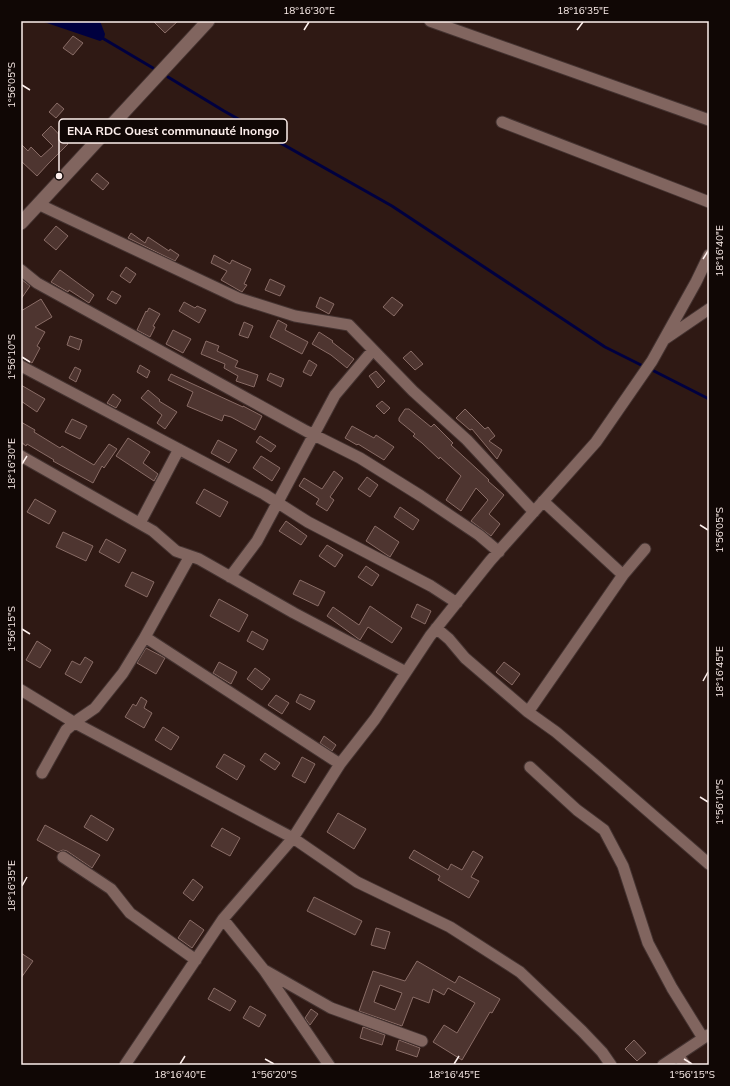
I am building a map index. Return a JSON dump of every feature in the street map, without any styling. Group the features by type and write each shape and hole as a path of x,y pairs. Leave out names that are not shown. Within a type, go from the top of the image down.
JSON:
{"street":[{"path":"21,223 208,21"},
{"path":"430,21 445,23 709,120"},
{"path":"502,122 709,202"},
{"path":"38,204 238,298 295,316 349,325 413,391 467,440 534,512"},
{"path":"125,1065 224,919 293,838 340,764 375,719 436,628 499,552 596,442 652,361 696,282 709,255"},
{"path":"21,270 37,283 314,435 360,458 421,496 479,535 499,552"},
{"path":"663,341 709,309"},
{"path":"230,577 257,541 335,395 373,350"},
{"path":"21,366 264,494 308,522 431,586 456,603"},
{"path":"140,524 179,449"},
{"path":"21,456 153,531 176,550 230,577 294,613 406,672"},
{"path":"543,501 623,575"},
{"path":"528,712 623,575 645,549"},
{"path":"42,773 66,730 95,708 123,673 145,637 190,556"},
{"path":"436,628 449,639 465,658 528,712 556,732 594,764 709,864"},
{"path":"145,637 340,764"},
{"path":"21,690 75,723 293,838 357,882 450,927 520,972 582,1031 602,1052 611,1065"},
{"path":"530,767 578,810 604,830 623,866 648,943 672,988 706,1036 663,1065"},
{"path":"63,857 111,889 130,913 196,960"},
{"path":"224,919 264,970 328,1065"},
{"path":"264,970 331,1008 422,1041"},
{"path":"678,1055 686,1065"}],"shaded area":[{"path":"41,21 100,21 105,34 104,39 100,41"}],"building":[{"path":"153,21 178,21 165,33"},
{"path":"73,36 83,43 73,55 63,48"},
{"path":"57,103 64,109 56,118 49,112"},
{"path":"51,126 68,144 37,176 21,161 21,144 28,151 31,147 41,157 53,146 42,135"},
{"path":"97,173 109,183 103,190 91,180"},
{"path":"56,226 68,236 56,250 44,240"},
{"path":"131,233 145,243 148,237 169,251 170,249 179,255 175,261 128,238"},
{"path":"214,255 230,264 232,260 251,269 244,284 247,285 242,292 221,280 227,271 211,263"},
{"path":"126,267 136,274 130,283 120,276"},
{"path":"60,270 94,295 89,303 69,290 68,292 51,282"},
{"path":"21,279 30,286 21,299"},
{"path":"270,279 285,286 280,296 265,290"},
{"path":"112,291 121,296 116,304 107,299"},
{"path":"320,297 334,304 329,314 316,307"},
{"path":"392,297 403,305 394,316 383,307"},
{"path":"41,299 52,317 35,327 45,332 37,346 40,348 32,363 21,357 21,311"},
{"path":"184,302 195,308 197,306 206,310 199,323 179,311"},
{"path":"149,308 160,314 153,326 155,327 150,337 137,330"},
{"path":"278,320 287,325 285,330 308,342 302,354 270,337"},
{"path":"244,322 253,326 248,338 239,335"},
{"path":"173,330 191,339 183,353 166,344"},
{"path":"319,332 333,341 332,342 354,359 347,368 331,355 312,344"},
{"path":"70,336 82,340 79,350 67,345"},
{"path":"206,341 219,346 217,351 238,361 235,367 258,375 254,387 236,381 238,376 224,368 225,364 201,354"},
{"path":"411,351 423,364 415,370 403,358"},
{"path":"309,360 317,365 311,376 303,372"},
{"path":"140,365 150,371 147,378 137,372"},
{"path":"75,367 81,370 76,382 69,378"},
{"path":"376,371 385,381 378,388 369,376"},
{"path":"270,373 284,379 281,387 267,380"},
{"path":"171,374 262,416 255,430 231,417 224,415 222,421 187,406 193,392 168,380"},
{"path":"21,385 45,399 37,412 21,401"},
{"path":"148,390 160,400 159,401 177,412 165,429 157,423 162,415 141,398"},
{"path":"113,394 121,400 116,408 107,403"},
{"path":"382,401 390,408 384,414 376,406"},
{"path":"405,409 409,409 431,427 434,424 453,443 451,445 504,495 489,514 500,524 491,536 471,521 488,500 476,488 461,511 446,500 461,476 413,436 415,434 399,421 399,418"},
{"path":"465,409 485,429 488,427 495,436 489,441 502,450 497,459 472,429 470,430 456,418"},
{"path":"72,419 87,426 80,439 65,432"},
{"path":"21,422 60,448 62,446 94,465 109,444 117,449 104,468 102,466 93,483 53,461 54,460 27,444 26,446 21,442"},
{"path":"352,426 374,438 376,435 394,447 384,460 345,438"},
{"path":"260,436 276,446 271,452 256,442"},
{"path":"128,438 150,452 143,463 158,474 154,481 116,456"},
{"path":"218,440 237,450 229,463 211,453"},
{"path":"261,456 280,468 272,481 253,468"},
{"path":"334,471 343,478 330,497 334,500 327,511 316,504 319,499 299,486 304,478 322,489"},
{"path":"367,477 378,485 370,497 358,489"},
{"path":"204,489 228,502 220,517 196,503"},
{"path":"35,499 56,511 49,524 27,512"},
{"path":"400,507 419,520 413,530 394,517"},
{"path":"286,521 307,536 301,545 279,531"},
{"path":"375,526 399,542 390,557 366,541"},
{"path":"63,532 93,546 86,561 56,547"},
{"path":"106,539 126,550 119,563 99,552"},
{"path":"327,545 343,555 335,567 319,556"},
{"path":"366,566 379,575 372,586 358,577"},
{"path":"132,572 154,582 147,597 125,586"},
{"path":"300,580 325,592 318,606 293,594"},
{"path":"219,599 248,615 239,632 210,616"},
{"path":"417,604 431,611 425,624 411,617"},
{"path":"370,606 402,628 392,643 368,627 360,640 327,616 333,607 359,625"},
{"path":"252,631 268,640 263,650 247,641"},
{"path":"37,641 51,650 40,668 26,660"},
{"path":"146,648 165,658 156,674 137,663"},
{"path":"85,657 93,662 81,683 65,674 72,661 80,665"},
{"path":"219,662 237,672 231,684 213,673"},
{"path":"504,662 520,674 512,685 496,672"},
{"path":"255,668 270,679 262,690 247,679"},
{"path":"300,694 315,701 310,710 296,702"},
{"path":"276,695 289,703 282,714 268,705"},
{"path":"141,697 147,701 144,708 152,713 144,728 125,717 133,704 136,706"},
{"path":"163,727 179,737 171,750 155,740"},
{"path":"324,736 336,745 332,751 320,743"},
{"path":"265,753 280,763 275,770 260,760"},
{"path":"224,754 245,766 237,780 216,767"},
{"path":"302,757 315,764 305,783 292,776"},
{"path":"338,813 366,829 354,849 327,832"},
{"path":"91,815 114,829 107,841 84,827"},
{"path":"45,825 100,855 92,868 67,851 63,850 58,852 37,840"},
{"path":"222,828 240,838 230,856 211,846"},
{"path":"414,850 448,870 451,864 462,870 473,851 483,857 471,877 479,881 469,898 438,880 440,876 409,858"},
{"path":"193,879 203,887 193,901 183,893"},
{"path":"314,897 362,921 355,935 307,911"},
{"path":"190,920 204,930 192,948 178,938"},
{"path":"376,928 390,932 385,949 371,945"},
{"path":"21,953 33,961 21,978"},
{"path":"417,961 455,983 459,976 500,999 492,1013 490,1012 462,1060 433,1042 444,1025 457,1033 475,1003 448,988 444,995 433,989 429,1003 413,997 402,1026 359,1011 373,971 405,981","holes":["380,985 402,993 395,1010 374,1002"]},
{"path":"214,988 236,1001 230,1011 208,999"},
{"path":"250,1006 266,1015 259,1027 243,1018"},
{"path":"311,1009 318,1014 310,1025 305,1018"},
{"path":"363,1027 385,1035 382,1045 360,1038"},
{"path":"399,1040 420,1048 417,1057 396,1050"},
{"path":"634,1040 646,1053 637,1061 625,1049"}],"waterway":[{"path":"104,39 153,68"},
{"path":"168,77 224,111 392,206 605,347 645,367"},
{"path":"650,369 709,399"}],"place":[{"name":"ENA RDC Ouest communauté Inongo","path":"59,176"}]}
